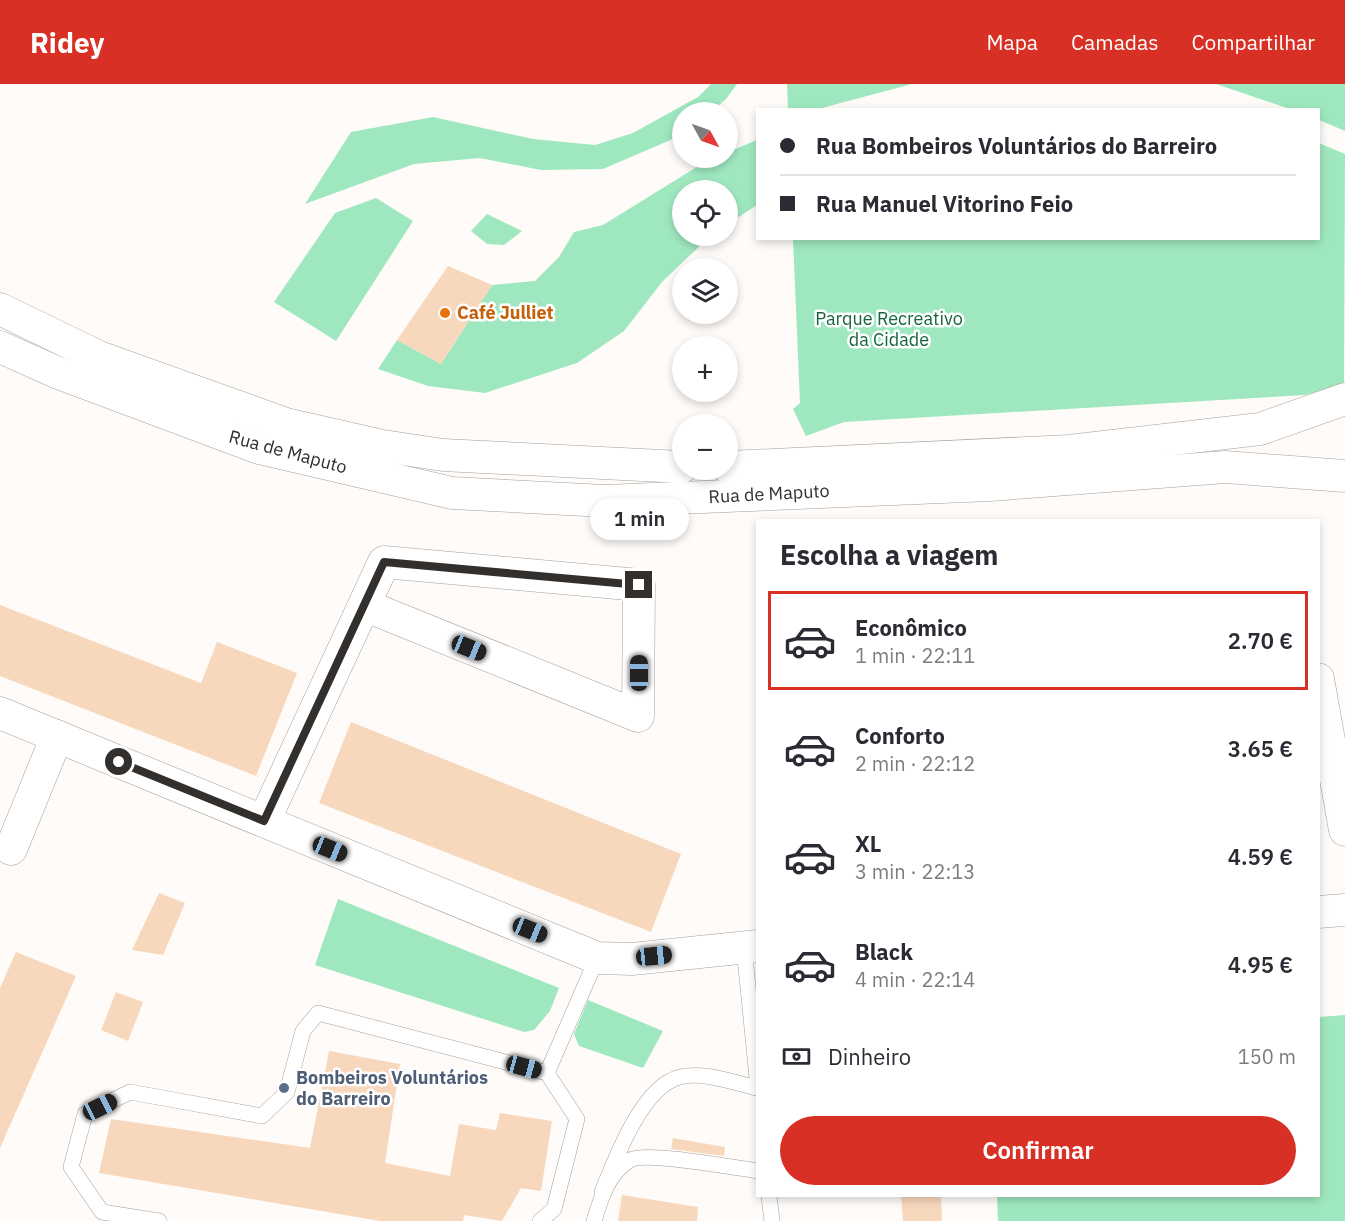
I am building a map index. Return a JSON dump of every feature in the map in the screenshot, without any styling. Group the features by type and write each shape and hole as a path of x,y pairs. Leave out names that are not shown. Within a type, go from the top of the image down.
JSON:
{"street":[{"name":"Rua de Maputo","path":"0,309 99,357 286,424 383,446 443,455 672,466"},
{"path":"2,351 37,339 76,354 99,357"},
{"name":"Rua de Maputo","path":"2,351 259,448 452,493 605,501 990,484 1225,467 1345,476"},
{"name":"Rua de Maputo","path":"738,467 1069,451 1260,429 1345,399"},
{"path":"264,821 364,605 384,562 639,585 638,716 364,605"},
{"path":"1320,690 1345,830"},
{"path":"0,713 597,958 632,958 751,946"},
{"path":"11,849 57,736"},
{"path":"1320,912 1345,910"}],"lane":[{"path":"751,946 756,1047"},
{"path":"547,1073 597,958"},
{"path":"159,1221 102,1212 71,1167 84,1114 130,1092 262,1116 287,1092 303,1031 318,1014 547,1073 577,1119 554,1209 540,1221"},
{"path":"594,1221 616,1155 640,1112 669,1082 679,1077 694,1076 756,1088"},
{"path":"602,1192 617,1169 632,1158 659,1158 756,1172"},
{"path":"769,1197 772,1221"}],"green space":[{"path":"711,84 737,84 723,102 689,102 698,97"},
{"path":"787,84 912,84 822,108 788,108"},
{"path":"1216,84 1345,84 1345,131 1320,120 1320,108 1287,108"},
{"path":"672,111 672,139 603,169 541,170 480,158 414,164 305,204 351,132 433,117 533,139 595,145 633,133"},
{"path":"756,140 756,206 738,217 738,180 676,180 695,168 738,168 738,148"},
{"name":"Parque Recreativo da Cidade","path":"1320,143 1345,154 1344,384 1305,395 844,422 806,436 793,409 800,403 793,240 1320,240"},
{"path":"672,182 672,246 700,246 687,258 672,258 672,272 624,331 577,363 485,393 428,386 378,369 397,340 441,364 492,285 535,281 559,257 574,232 603,225"},
{"path":"376,198 413,221 336,341 274,302 335,213"},
{"path":"487,214 522,231 504,245 487,244 471,231"},
{"path":"338,899 559,988 550,1011 534,1030 524,1032 315,965"},
{"path":"588,1000 663,1031 643,1068 579,1046 574,1034"},
{"path":"1345,1015 1345,1221 998,1221 997,1197 1320,1197 1320,1017"}],"building":[{"name":"Café Julliet","path":"448,266 492,285 441,364 397,340"},
{"path":"0,605 201,683 217,642 297,673 256,776 0,676"},
{"path":"351,722 681,854 651,932 319,803"},
{"path":"159,893 185,903 163,955 132,950"},
{"path":"16,952 76,976 0,1148 0,988"},
{"path":"116,992 143,1002 128,1041 101,1030"},
{"path":"329,1051 400,1064 385,1163 450,1176 459,1124 496,1130 500,1113 552,1121 541,1191 521,1188 502,1221 464,1215 463,1221 380,1221 99,1173 111,1119 310,1148"},
{"path":"673,1138 725,1147 724,1156 671,1149"},
{"path":"622,1195 698,1207 697,1221 618,1221"},
{"path":"901,1197 941,1197 942,1221 903,1221"}],"place":[{"name":"Café Julliet","path":"445,313"},
{"name":"Bombeiros Voluntários do Barreiro","path":"284,1088"}],"route":[{"path":"119,762 264,821 384,562 639,585"}]}
